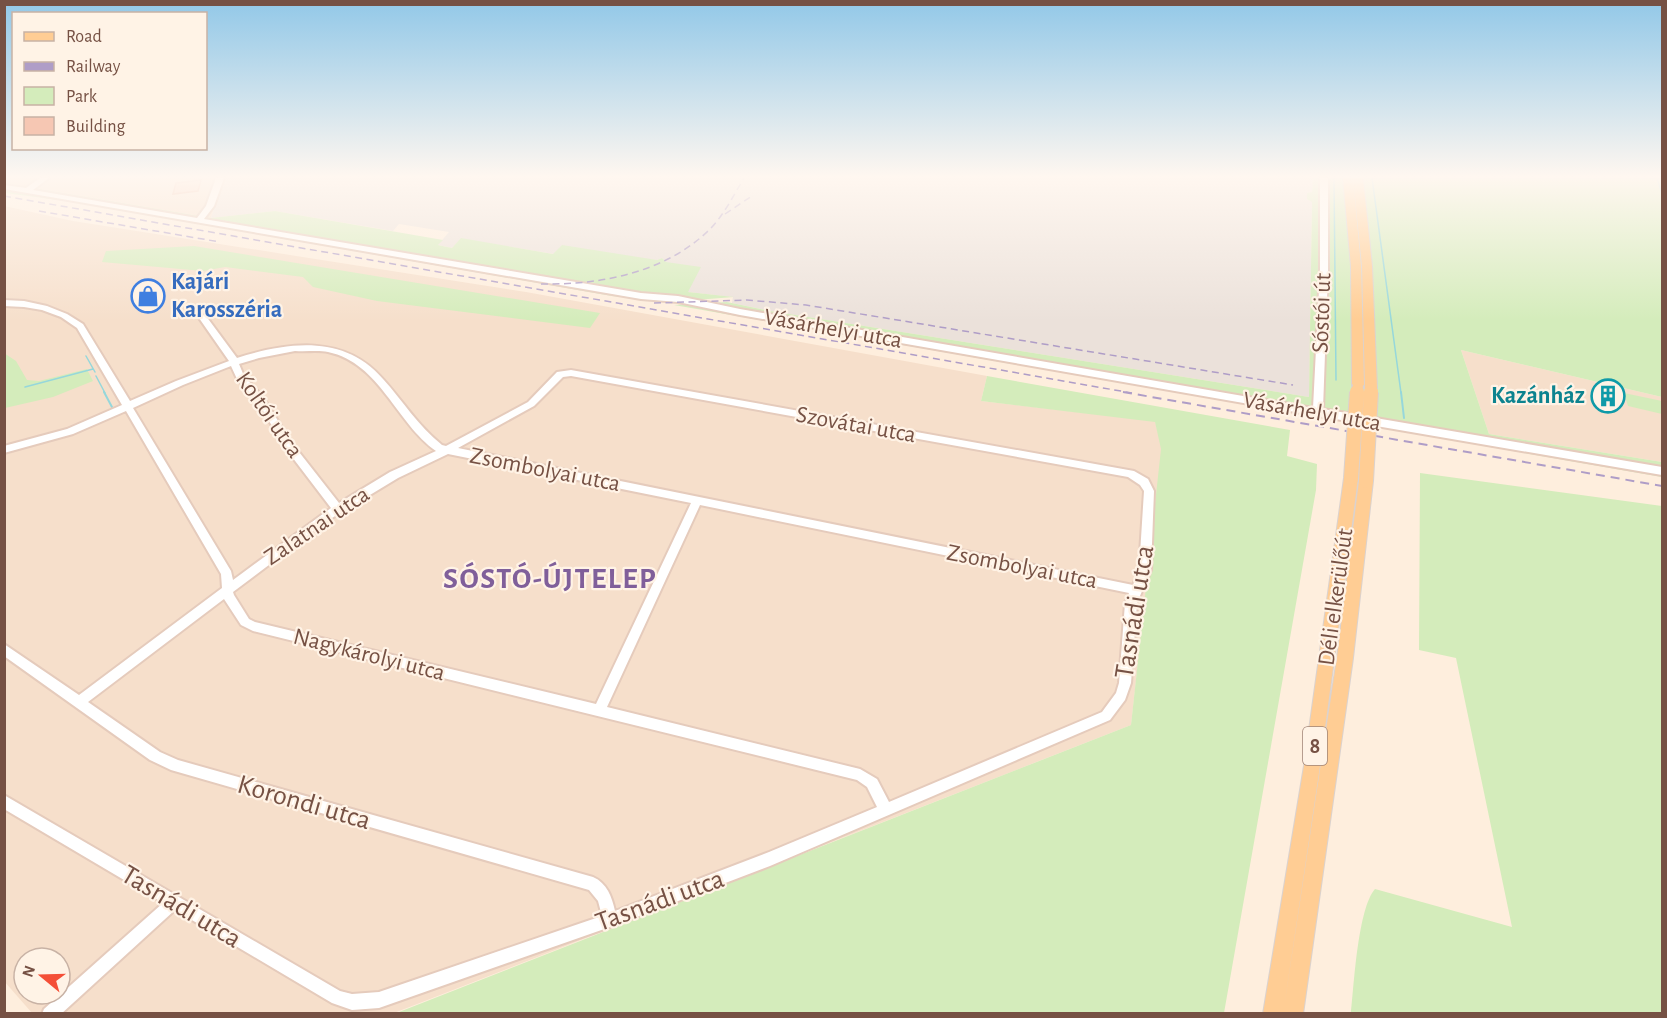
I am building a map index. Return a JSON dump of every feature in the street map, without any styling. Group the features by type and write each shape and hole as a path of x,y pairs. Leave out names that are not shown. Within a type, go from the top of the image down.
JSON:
{"main road":[{"name":"Déli elkerülőút","path":"1352,226 1364,387"},
{"name":"Déli elkerülőút","path":"1293,1014 1345,658 1364,387 1367,266 1363,226"},
{"name":"Déli elkerülőút","path":"1273,1014 1359,479"}],"street":[{"name":"Vásárhelyi utca","path":"231,226 641,296 678,299 732,311 1662,471"},
{"name":"Sóstói út","path":"1317,412 1324,226"},
{"name":"Nagykárolyi utca","path":"4,303 47,310 74,321 88,338 227,574 227,590 237,612 253,627 860,775 873,783 886,810"},
{"name":"Koltói utca","path":"203,318 233,362 240,378 260,399 289,446 337,509"},
{"name":"Zsombolyai utca","path":"4,450 57,436 233,362 294,347 321,347 346,354 370,370 434,445 447,450 1136,590"},
{"name":"Zalatnai utca","path":"80,701 337,509 410,467 447,450 531,404 555,377 566,373"},
{"name":"Szovátai utca","path":"566,373 1130,474 1144,482"},
{"name":"Tasnádi utca","path":"4,801 337,998 365,1002 379,1000 610,920 770,859 1106,716 1121,696 1125,683 1131,603 1145,570 1149,491 1144,482"},
{"path":"599,711 697,501"},
{"name":"Korondi utca","path":"4,649 155,756 176,766 593,885 602,891 607,901 610,920"},
{"path":"49,1014 173,903"}],"shaded area":[{"path":"4,226 102,226 526,292 987,376 981,401 1155,421 1162,449 1131,725 394,1013 32,1013 26,1006 72,1006 72,946 12,946 12,990 4,981"},
{"path":"361,226 398,226 393,231"},
{"path":"408,226 1312,226 1309,397 770,311 732,303 733,297 688,292 662,258 657,260 554,254 461,239 452,248 438,245 449,232"},
{"path":"1461,350 1662,397 1662,462 1489,434"}],"green space":[{"path":"209,226 359,226 443,240 438,245 452,248 461,238 553,254 562,245 657,260 662,258 666,262 701,267 688,292 734,297 669,302 612,296"},
{"path":"1312,226 1662,226 1662,397 1461,350 1489,434 1662,462 1662,477 674,305 727,302 770,311 1309,397"},
{"path":"194,246 600,313 590,328 377,301 313,287 303,277 225,267 203,271 102,262 106,251"},
{"path":"4,353 16,361 27,380 39,381 87,369 93,381 53,397 5,408"},
{"path":"987,376 1290,430 1287,456 1317,464 1316,490 1224,1013 394,1014 1131,725 1161,449 1155,422 981,401"},
{"path":"1624,393 1662,401 1662,414 1628,406"},
{"path":"1420,473 1662,506 1662,1013 1351,1013 1355,966 1364,912 1375,889 1512,927 1456,658 1419,650"}],"waterway":[{"path":"1334,226 1336,380"},
{"path":"1378,226 1401,393"},
{"path":"86,356 95,372"},
{"path":"25,387 93,369"},
{"path":"96,376 105,393"},
{"path":"104,392 113,409"},
{"path":"1401,392 1404,418"}],"railway":[{"path":"124,226 220,242"},
{"path":"173,226 1132,393"},
{"path":"541,284 586,282 630,274 672,257 691,245 713,226"},
{"path":"654,303 747,300 806,305 1293,385"},
{"path":"1123,392 1662,486"}],"place":[{"name":"Kajári Karosszéria","path":"148,296"},
{"name":"Kazánház","path":"1608,396"}],"district":[{"name":"SÓSTÓ-ÚJTELEP","path":"550,579"}]}
